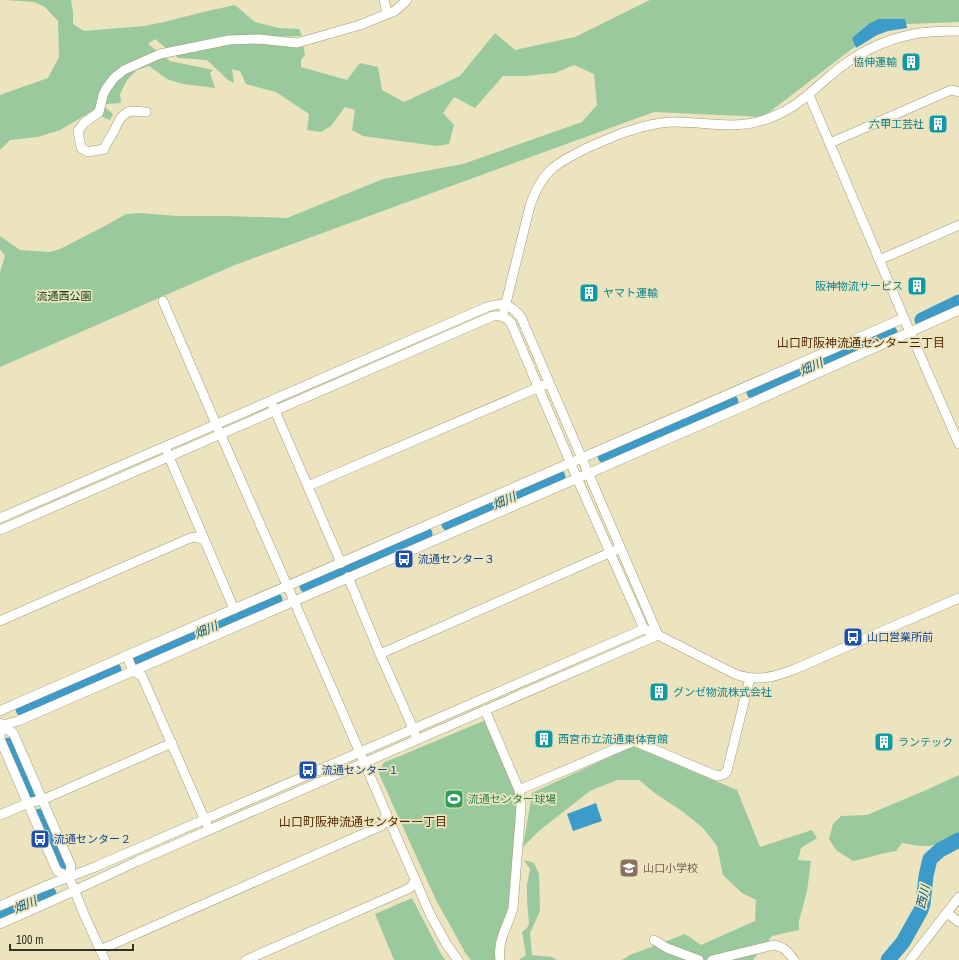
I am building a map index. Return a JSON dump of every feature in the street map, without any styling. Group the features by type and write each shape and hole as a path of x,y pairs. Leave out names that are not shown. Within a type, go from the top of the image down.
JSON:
{"street":[{"path":"384,0 387,14"},
{"path":"146,112 130,112 123,116 107,141 104,149 88,152 81,148 78,131 84,123 100,112 106,89 114,78 124,70 160,54 229,40 259,39 297,43 360,25 395,11 407,0"},
{"path":"503,316 534,194 546,175 563,160 624,132 654,124 670,122 727,126 743,125 771,118 798,104 830,76 863,52 899,37 929,32 959,31"},
{"path":"830,143 951,90 959,92"},
{"path":"809,95 959,444"},
{"path":"879,260 959,225"},
{"path":"163,301 430,914 447,945 458,960"},
{"path":"0,518 487,307 493,305 505,305 511,307 521,317 658,635"},
{"path":"0,725 18,721 744,406 959,310"},
{"path":"0,530 492,316 498,315 507,318 511,323 577,478 644,629 735,674 743,677 762,678 772,677 790,671 959,598"},
{"path":"0,712 435,521 904,318"},
{"path":"308,486 549,383"},
{"path":"737,390 744,406"},
{"path":"271,400 341,563"},
{"path":"165,447 234,609"},
{"path":"435,521 442,536"},
{"path":"0,621 190,538 197,537 204,540"},
{"path":"380,654 621,548"},
{"path":"348,577 417,739"},
{"path":"0,906 205,820 644,629"},
{"path":"0,924 209,830 658,635"},
{"path":"127,656 133,671 142,676 209,830"},
{"path":"519,790 634,741 717,776 723,774 727,771 750,678"},
{"path":"485,710 519,790 521,807 513,908 500,941 500,960"},
{"path":"0,725 13,733 71,866 69,878 105,960"},
{"path":"0,725 0,739 57,871 69,878"},
{"path":"0,815 28,803 42,800 172,743"},
{"path":"100,950 381,826 385,822 386,814"},
{"path":"246,960 408,889 413,885 415,879"},
{"path":"910,960 959,897"},
{"path":"947,913 959,922"},
{"path":"654,940 667,948 700,960"},
{"path":"712,960 774,945 783,947 788,951 794,960"}],"green space":[{"name":"流通西公園","path":"6,0 71,0 73,24 84,31 144,26 235,5 255,22 279,28 299,29 302,36 266,37 303,44 305,55 301,60 301,67 347,80 360,63 378,67 382,90 404,102 460,76 495,33 515,50 575,37 650,0 959,0 959,22 883,25 763,117 654,112 235,265 0,367 0,272 5,256 0,249 0,236 20,250 50,252 60,249 126,214 140,213 177,216 287,218 383,179 463,164 582,122 597,105 594,74 574,65 555,73 525,76 503,76 475,108 454,97 443,113 454,125 449,144 437,146 363,136 352,130 355,110 345,107 331,126 321,132 307,130 309,114 276,92 246,84 240,71 232,69 234,83 228,80 207,60 178,58 155,39 148,44 170,61 213,70 210,73 215,88 182,84 167,79 149,66 137,70 127,80 120,94 120,103 106,104 105,107 113,114 110,120 91,112 60,130 38,137 10,140 0,150 0,95 48,78 59,57 58,21 45,7 34,2"},
{"path":"486,720 517,793 518,809 510,909 498,960 471,960 466,954 436,900 379,774 383,763"},
{"path":"633,746 737,790 760,847 812,830 817,838 801,848 798,860 811,861 807,891 799,921 799,930 772,936 753,960 622,960 630,955 685,934 701,945 755,921 756,900 742,893 723,875 717,846 703,828 639,780 617,780 590,791 540,830 523,847 532,793"},
{"path":"959,775 959,834 952,838 928,846 902,843 896,851 853,861 836,850 829,839 833,824 841,816 867,815"},
{"path":"524,860 534,863 539,874 540,911 530,933 532,955 552,957 557,960 519,960 526,955 522,932 529,924 527,885 530,869"},
{"path":"412,898 445,960 394,960 375,914"}],"water":[{"path":"879,19 905,19 907,28 888,31 877,35 856,48 852,38 870,23"},
{"path":"596,803 602,821 573,831 567,814"}],"waterway":[{"name":"畑川","path":"922,320 959,302"},
{"name":"畑川","path":"754,392 890,333"},
{"name":"畑川","path":"605,456 731,402"},
{"name":"畑川","path":"449,524 558,477"},
{"name":"畑川","path":"307,586 425,534"},
{"name":"畑川","path":"137,660 275,600"},
{"name":"畑川","path":"23,709 114,670"},
{"name":"畑川","path":"9,745 29,792"},
{"name":"畑川","path":"40,816 61,863"},
{"name":"西川","path":"888,960 903,942 921,910 930,859 940,850 959,840"},
{"name":"畑川","path":"0,916 49,894"}],"place":[{"name":"協伸運輸","path":"911,62"},
{"name":"六甲工芸社","path":"938,124"},
{"name":"阪神物流サービス","path":"917,286"},
{"name":"ヤマト運輸","path":"589,293"},
{"name":"流通センター３","path":"404,559"},
{"name":"山口営業所前","path":"853,637"},
{"name":"グンゼ物流株式会社","path":"659,692"},
{"name":"西宮市立流通東体育館","path":"544,739"},
{"name":"ランテック","path":"884,742"},
{"name":"流通センター１","path":"308,770"},
{"name":"流通センター球場","path":"454,799"},
{"name":"流通センター２","path":"40,839"},
{"name":"山口小学校","path":"629,868"}],"district":[{"name":"山口町阪神流通センター三丁目","path":"861,343"},
{"name":"山口町阪神流通センター一丁目","path":"363,822"}]}
